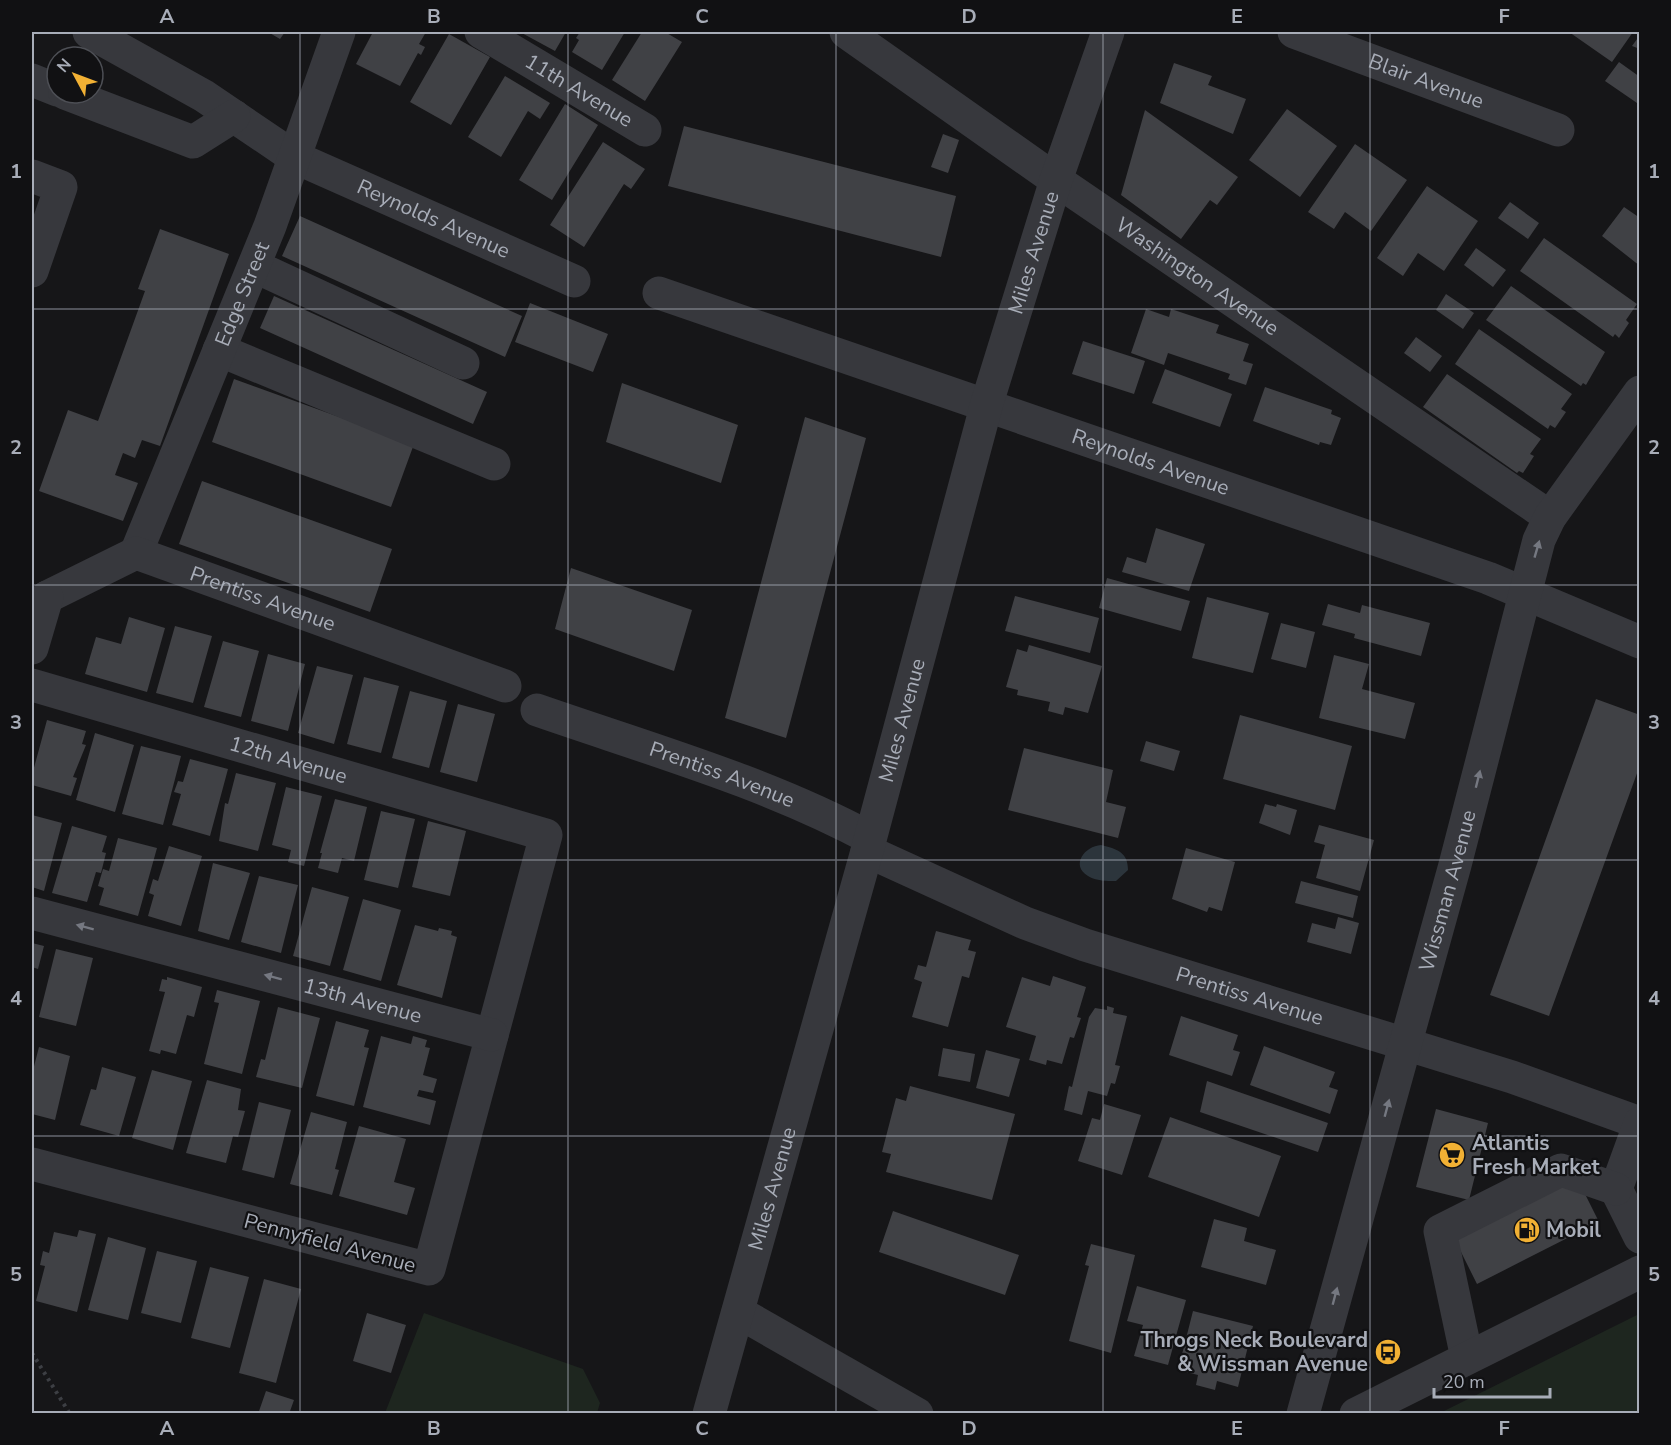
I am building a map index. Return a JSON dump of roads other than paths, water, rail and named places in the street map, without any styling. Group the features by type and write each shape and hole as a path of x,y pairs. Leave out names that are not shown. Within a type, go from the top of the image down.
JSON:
{"street":[{"name":"Reynolds Avenue","path":"88,32 204,96 294,157 574,281"},
{"name":"Edge Street","path":"136,553 254,266 339,32"},
{"name":"11th Avenue","path":"481,32 645,130"},
{"name":"Washington Avenue","path":"846,32 1056,180 1550,517"},
{"name":"Miles Avenue","path":"709,1413 868,844 987,403 1056,180 1108,32"},
{"name":"Blair Avenue","path":"1294,32 1558,130"},
{"path":"96,105 193,142 234,116"},
{"path":"32,176 61,187 35,250"},
{"path":"254,266 464,363"},
{"name":"Reynolds Avenue","path":"659,292 987,403 1488,578 1640,642"},
{"path":"219,350 494,464"},
{"name":"Wissman Avenue","path":"1303,1413 1465,827 1539,540 1550,517 1640,392"},
{"path":"32,648 39,589 136,553"},
{"name":"Prentiss Avenue","path":"136,553 505,686"},
{"name":"12th Avenue","path":"32,685 546,835 492,1035"},
{"name":"Prentiss Avenue","path":"537,710 788,798 868,844 1025,923 1065,938 1538,1085 1640,1123"},
{"name":"13th Avenue","path":"32,913 492,1035"},
{"name":"Pennyfield Avenue","path":"32,1164 429,1269 492,1035"},
{"path":"1616,1189 1640,1123"},
{"path":"1467,1358 1440,1231 1561,1170 1616,1189 1640,1237"},
{"path":"1356,1413 1640,1272"},
{"path":"738,1312 917,1413"}],"place":[{"name":"Atlantis Fresh Market","path":"1452,1155"},
{"name":"Mobil","path":"1527,1230"},
{"name":"Throgs Neck Boulevard & Wissman Avenue","path":"1388,1352"}]}
